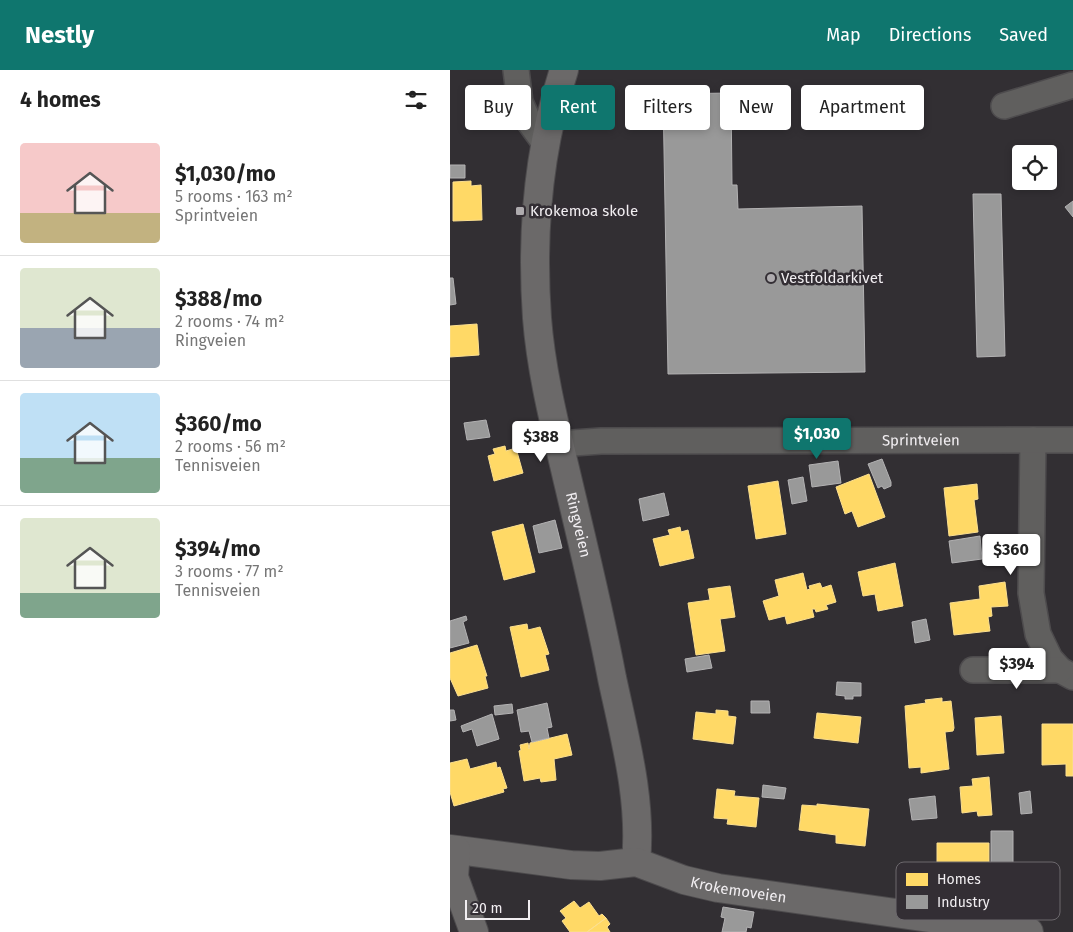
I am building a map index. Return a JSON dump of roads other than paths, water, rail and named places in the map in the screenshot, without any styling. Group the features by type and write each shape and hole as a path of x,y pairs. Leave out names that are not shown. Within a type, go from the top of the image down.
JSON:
{"main road":[{"name":"Ringveien","path":"564,70 544,142 536,215 537,318 543,368 605,642 628,754 638,839 636,862"},
{"name":"Krokemoveien","path":"453,850 571,865 600,866 636,862 677,877 718,888 896,913"},
{"path":"453,850 454,877 474,932"},
{"name":"Krokemoveien","path":"944,920 1029,932"}],"street":[{"path":"516,70 520,102 528,120 544,142"},
{"path":"1004,106 1073,86"},
{"path":"1033,440 1031,593 1038,634 1050,658 1067,674"},
{"name":"Sprintveien","path":"559,444 601,441 1073,440"},
{"path":"973,670 1067,674"}],"place":[{"name":"Krokemoa skole","path":"520,211"},
{"name":"Vestfoldarkivet","path":"771,278"}]}
